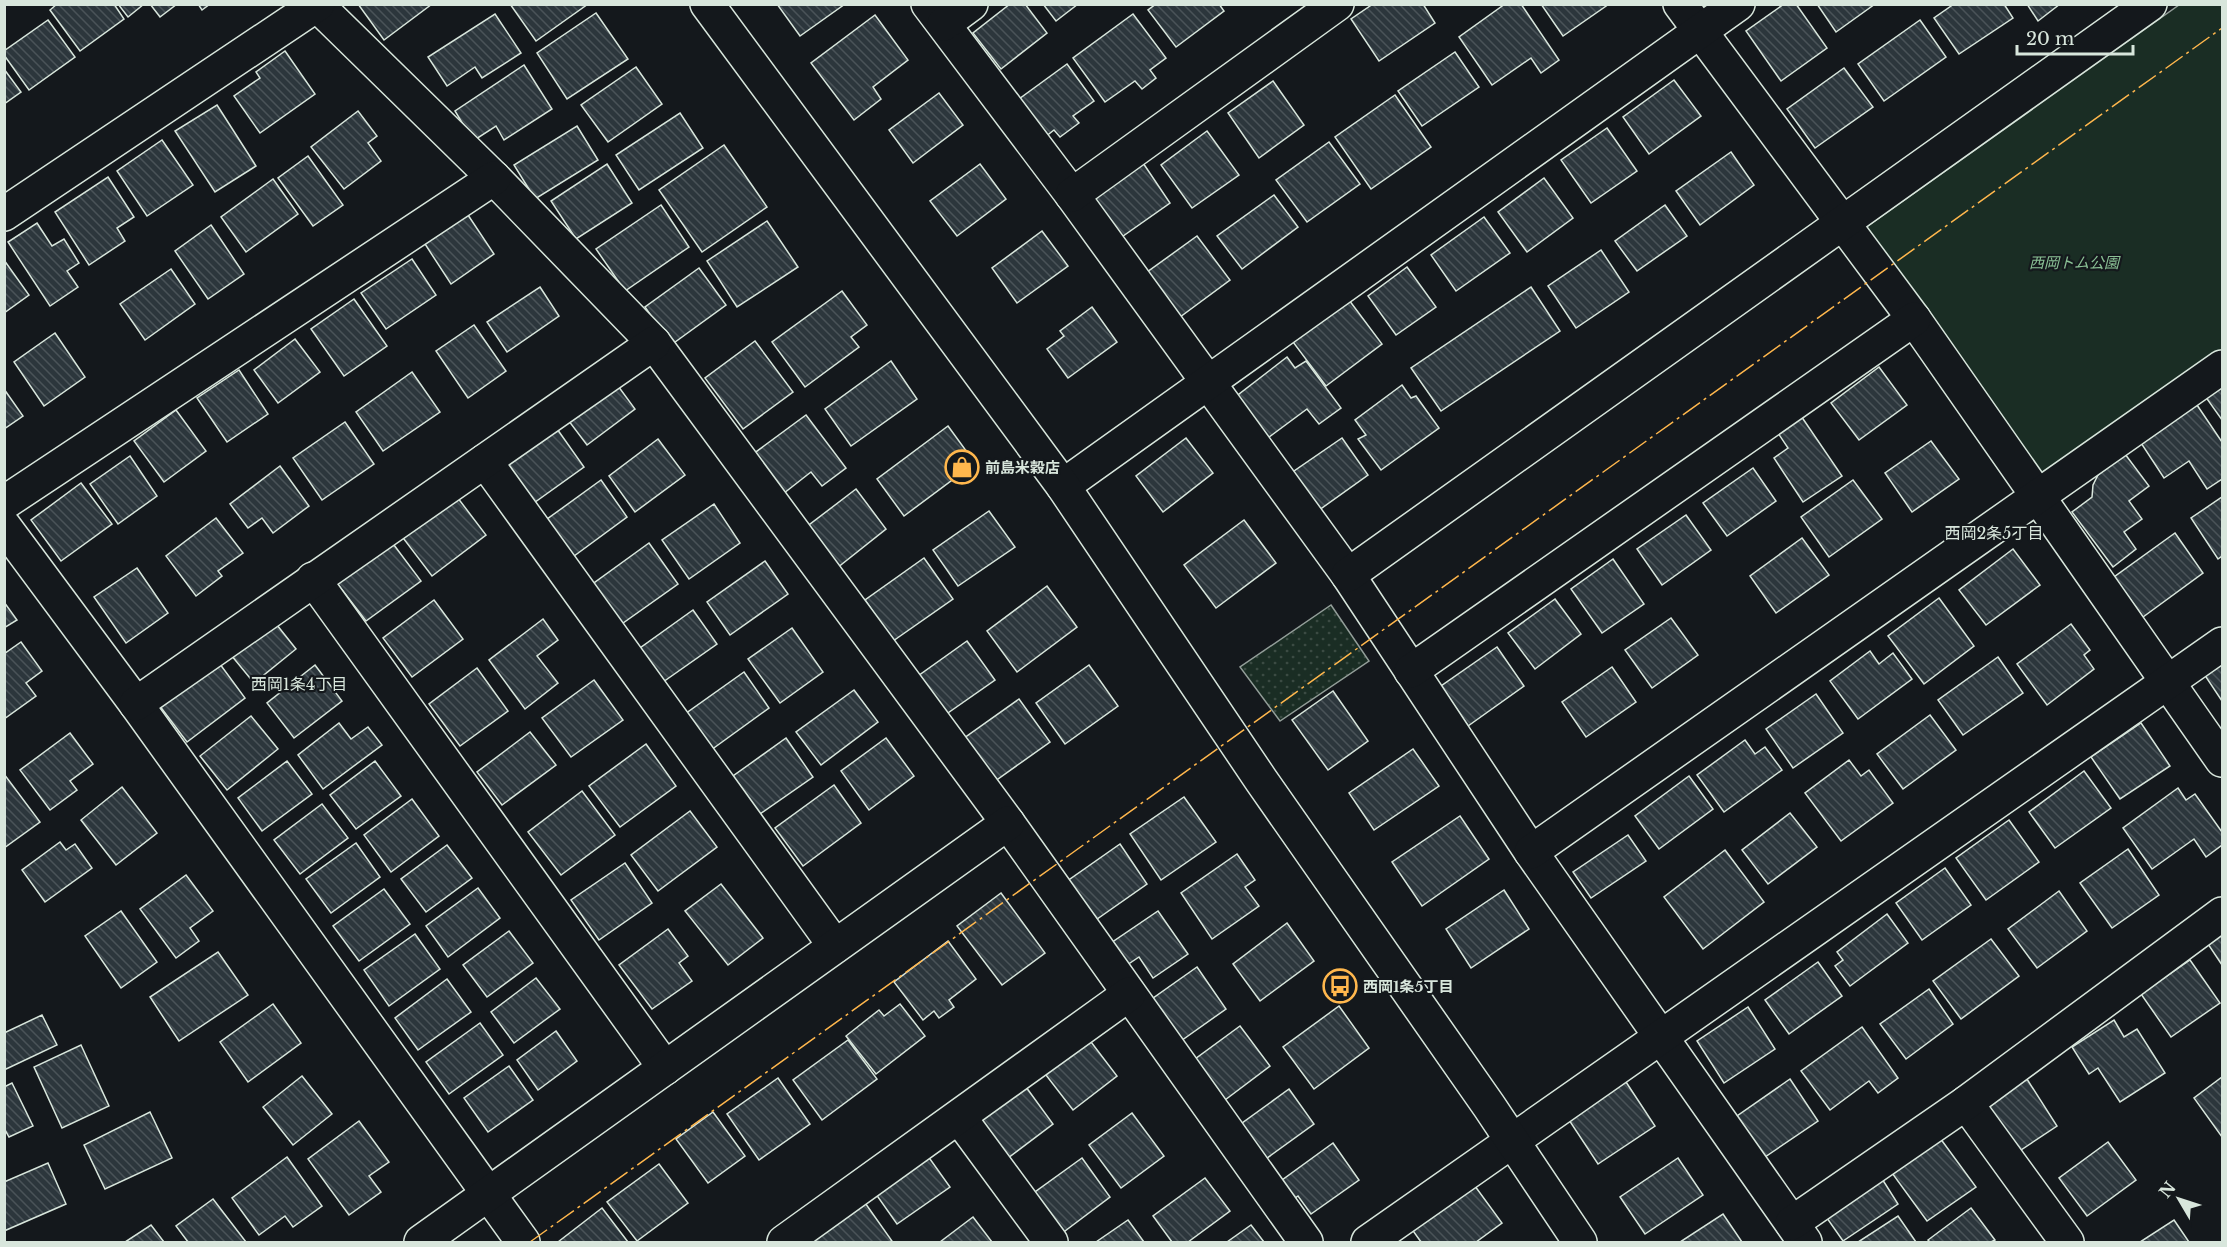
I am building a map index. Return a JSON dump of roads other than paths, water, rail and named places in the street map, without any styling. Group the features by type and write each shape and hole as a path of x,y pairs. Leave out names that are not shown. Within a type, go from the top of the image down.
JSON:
{"street":[{"path":"706,4 1063,486 1261,780 1489,1106 1580,1242"},
{"path":"971,4 936,14 1072,195 1347,575 1531,852 1798,1233 1966,1103 2223,914"},
{"path":"1072,195 1337,4"},
{"path":"1680,4 1914,319 2223,760"},
{"path":"1063,486 1738,4"},
{"path":"1347,575 2150,4"},
{"path":"4,214 317,5 494,178 654,343 1008,824 1306,1242"},
{"path":"4,503 494,178"},
{"path":"1411,671 1914,319"},
{"path":"136,704 654,343"},
{"path":"1531,852 2223,367"},
{"path":"485,462 835,946"},
{"path":"4,526 136,704 523,1242"},
{"path":"314,579 665,1068"},
{"path":"1368,1242 2223,644"},
{"path":"421,1242 1008,824"},
{"path":"784,1242 1129,994"},
{"path":"1966,1103 2067,1242"},
{"path":"959,1117 1051,1242"}],"place":[{"name":"前島米穀店","path":"962,467"},
{"name":"西岡1条5丁目","path":"1340,986"}],"district":[{"name":"西岡2条5丁目","path":"1994,533"},
{"name":"西岡1条4丁目","path":"299,684"}],"park label":[{"name":"西岡トム公園","path":"2074,262"}]}
